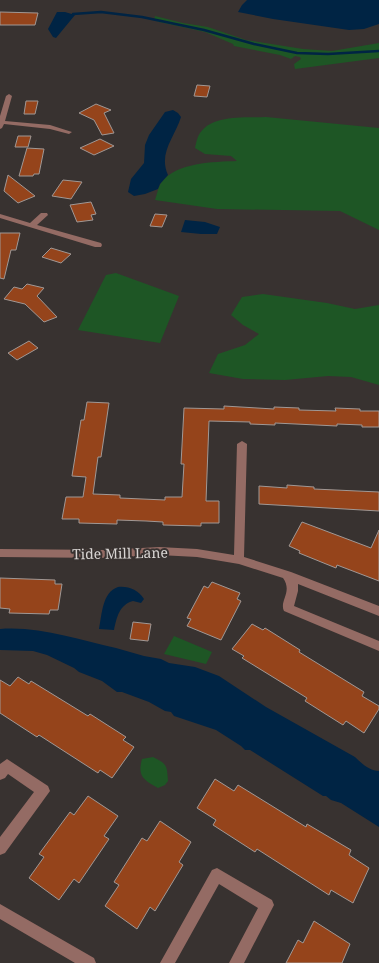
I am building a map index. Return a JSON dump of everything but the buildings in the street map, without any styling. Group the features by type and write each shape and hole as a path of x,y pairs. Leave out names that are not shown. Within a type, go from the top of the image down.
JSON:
{"street":[{"path":"9,96 1,124 50,126 69,132"},
{"path":"32,224 44,215"},
{"path":"0,216 32,224 98,245"},
{"path":"239,560 242,444"},
{"name":"Tide Mill Lane","path":"0,553 106,554 159,551 197,553 239,560 288,575 379,611"},
{"path":"288,575 293,581 294,587 288,608 379,646"},
{"path":"0,774 7,766 43,791 0,848"},
{"path":"167,963 217,875 267,905 236,963"},
{"path":"0,911 89,963"}],"green space":[{"path":"155,16 208,27 246,40 303,49 332,51 379,43 379,58 295,69 294,64 301,59 300,57 295,56 291,59 280,55 234,46 233,44 205,32 159,22 154,20"},
{"path":"266,117 379,128 379,230 340,211 217,209 155,200 161,183 176,171 196,164 237,161 231,156 205,154 195,148 199,135 206,127 221,120 230,118"},
{"path":"116,273 179,296 160,343 78,330 106,275"},
{"path":"263,294 327,303 355,309 379,305 379,385 351,377 328,376 285,380 243,379 209,373 218,354 245,345 259,334 243,325 231,315 242,297"},
{"path":"174,636 212,652 206,664 164,654"},
{"path":"153,757 164,763 167,768 168,781 165,785 158,788 145,780 140,770 142,759"}],"water":[{"path":"247,0 379,0 379,24 364,29 349,30 273,19 238,12"},
{"path":"57,12 65,12 75,15 56,38 53,37 48,29"},
{"path":"173,110 181,117 166,152 165,167 168,175 160,184 158,189 134,196 128,192 131,179 144,163 145,145 149,135 165,112"},
{"path":"185,220 205,222 220,227 217,234 181,232"},
{"path":"118,587 133,589 144,599 141,603 133,601 125,605 119,612 114,630 99,629 106,599 113,590"},
{"path":"0,629 30,630 59,634 161,659 169,663 195,667 219,676 266,707 355,757 369,768 379,771 379,827 341,803 323,796 250,750 245,750 216,730 174,716 171,712 165,711 149,702 122,692 117,692 102,681 79,672 47,655 33,651 0,650"}],"waterway":[{"path":"73,14 101,12 142,17 204,30 254,44 297,53 328,54 379,51"}]}
